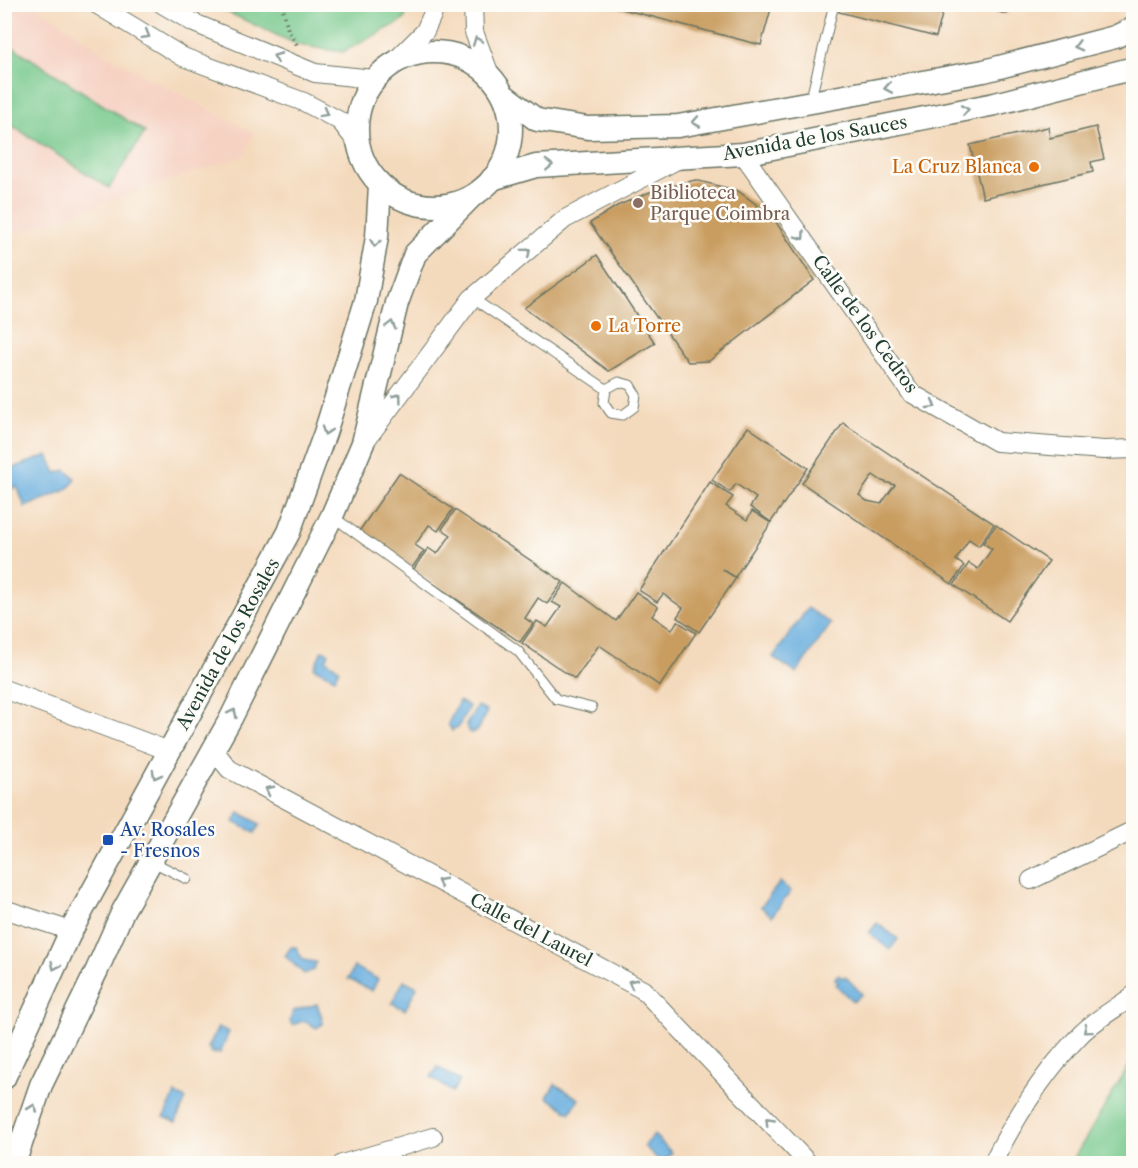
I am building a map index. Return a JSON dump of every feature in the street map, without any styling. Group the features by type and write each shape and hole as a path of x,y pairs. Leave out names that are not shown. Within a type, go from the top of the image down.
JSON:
{"street":[{"path":"96,4 183,57 304,102 339,121 359,145"},
{"path":"162,4 194,23 315,72 374,79"},
{"path":"394,62 424,51 452,53 476,63 490,75 505,96 510,114 511,141 504,163 492,180 471,197 445,205 429,206 403,200 380,185 364,163 356,134 359,107 374,79 425,31 437,4"},
{"path":"473,4 474,32 490,75"},
{"name":"Avenida de los Sauces","path":"505,96 537,120 588,128 678,126 984,71 1115,37 1134,28"},
{"name":"Avenida de los Sauces","path":"492,180 536,166 743,154 1131,74"},
{"name":"Calle de los Cedros","path":"743,154 911,393 997,442 1104,450 1134,449"},
{"name":"Avenida de los Rosales","path":"363,444 472,298 565,219 680,158"},
{"name":"Avenida de los Rosales","path":"4,1078 71,931 289,532 326,433 366,301 377,237 380,185"},
{"name":"Avenida de los Rosales","path":"14,1164 41,1085 123,911 231,718 332,516 363,444 397,303 415,254 471,197"},
{"path":"4,689 169,751"},
{"name":"Calle del Laurel","path":"213,749 229,768 643,990 809,1164"},
{"path":"1030,880 1134,830"},
{"path":"4,909 71,931"},
{"path":"992,1164 1009,1129 1040,1082 1082,1032 1134,995"},
{"path":"342,1164 433,1137"}],"lane":[{"path":"810,102 834,4"},
{"path":"472,298 606,389"},
{"path":"332,516 518,651 556,699 592,708"},
{"path":"151,861 187,879"}],"shaded area":[{"path":"4,5 35,5 111,58 253,133 244,155 5,237"}],"green space":[{"path":"409,4 404,20 343,52 298,45 212,5"},
{"path":"5,42 145,132 109,188 5,121"},
{"path":"1133,1059 1133,1163 1071,1163"}],"water":[{"path":"48,455 56,473 66,470 75,481 66,490 25,507 17,486 8,491 5,490 5,471"},
{"path":"808,608 831,624 796,673 773,657"},
{"path":"322,650 329,653 326,660 339,669 335,678 314,668"},
{"path":"459,701 469,706 458,728 452,731 448,724"},
{"path":"477,706 487,711 477,731 470,733 466,725"},
{"path":"239,812 260,824 255,833 234,822"},
{"path":"780,882 791,891 772,916 761,907"},
{"path":"877,923 898,939 890,950 869,933"},
{"path":"291,947 296,947 303,960 316,962 314,970 304,974 285,956"},
{"path":"354,967 378,979 372,991 348,979"},
{"path":"839,975 842,978 845,976 862,994 853,1002 836,985 838,982 835,979"},
{"path":"404,980 417,987 405,1010 392,1003"},
{"path":"317,1004 323,1024 316,1028 305,1021 292,1025 290,1021 293,1011"},
{"path":"218,1027 229,1032 220,1053 215,1054 208,1048"},
{"path":"438,1067 460,1081 452,1092 431,1077"},
{"path":"555,1084 579,1099 570,1113 547,1097"},
{"path":"175,1094 186,1099 176,1122 164,1117"},
{"path":"654,1135 672,1153 662,1163 644,1146"}],"building":[{"path":"840,4 945,4 936,37 839,12"},
{"path":"965,4 1010,4 1007,14"},
{"path":"607,5 772,5 761,45"},
{"name":"La Cruz Blanca","path":"1048,127 1050,138 1096,127 1104,159 1091,162 1093,172 983,198 970,145"},
{"path":"695,180 738,191 772,216 814,280 709,361 688,362 590,223 617,206 650,192"},
{"name":"La Torre","path":"597,255 655,343 609,371 524,308"},
{"path":"843,423 994,524 979,546 969,539 956,560 964,566 952,584 802,483","holes":["873,475 895,485 881,504 867,501 859,495"]},
{"path":"748,427 808,468 771,522 750,507 756,498 736,484 730,492 712,480"},
{"path":"399,473 453,509 438,531 429,525 415,545 424,551 411,569 358,533"},
{"path":"710,482 733,497 726,506 747,520 752,511 771,523 735,577 722,569 736,578 699,632 677,617 683,608 663,594 657,602 639,590"},
{"path":"455,510 563,582 547,604 538,598 525,618 533,624 520,642 413,570 428,548 437,554 451,535 442,529"},
{"path":"996,525 1049,561 1007,621 954,585 969,563 978,569 992,549 983,543"},
{"path":"565,583 616,621 636,592 658,607 652,616 672,630 677,621 696,633 660,686 599,645 575,679 522,643 537,621 547,627 561,607 552,602"}],"place":[{"name":"La Cruz Blanca","path":"1034,167"},
{"name":"Biblioteca Parque Coimbra","path":"638,203"},
{"name":"La Torre","path":"596,326"},
{"name":"Av. Rosales - Fresnos","path":"108,840"}]}
